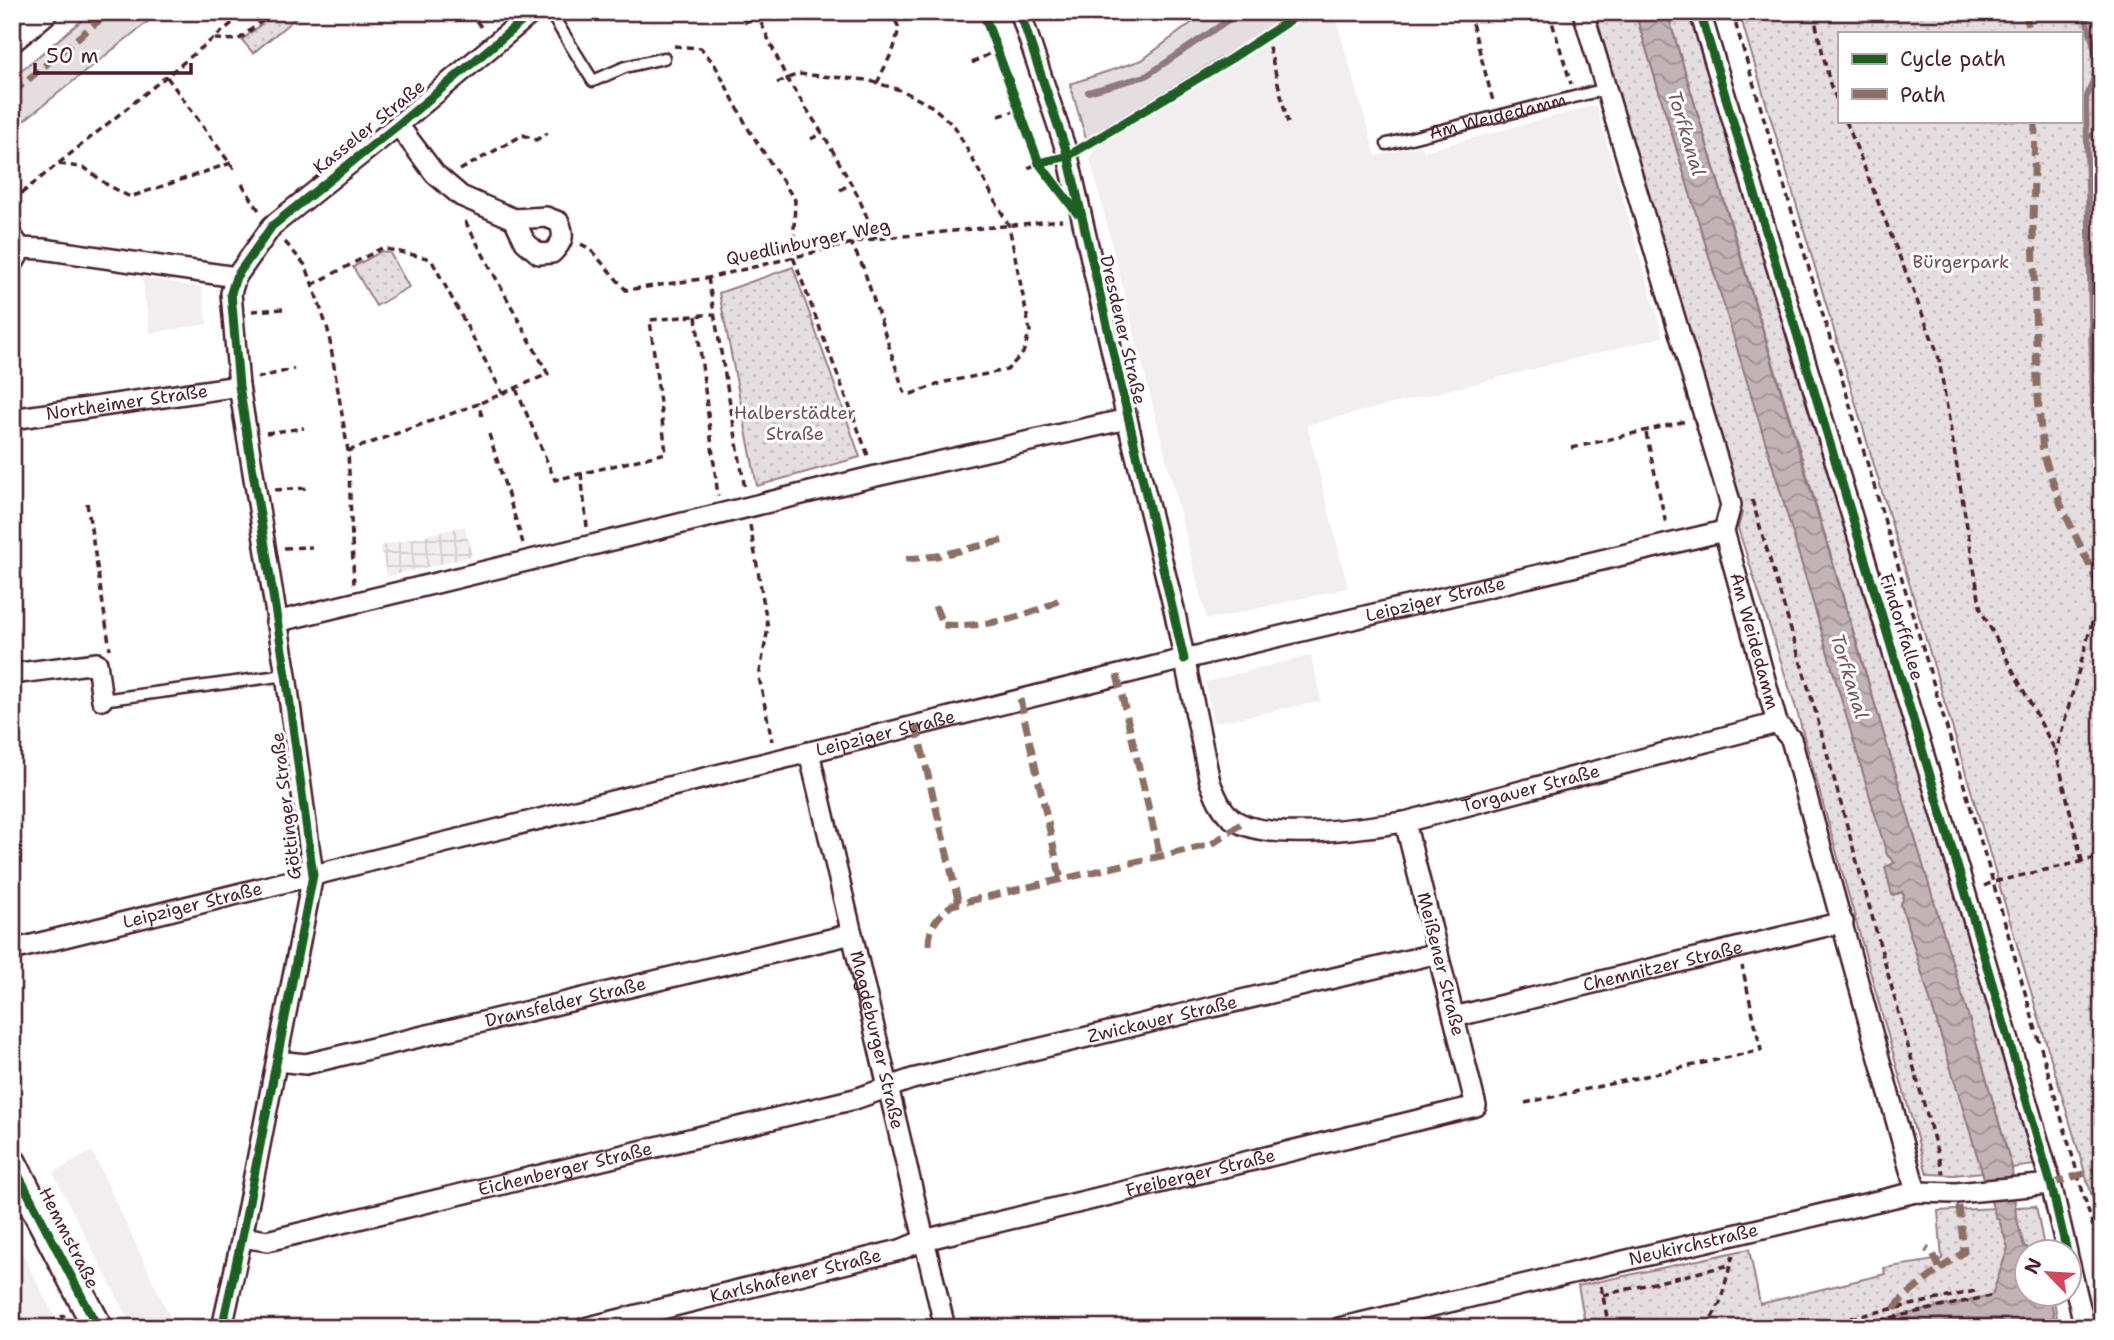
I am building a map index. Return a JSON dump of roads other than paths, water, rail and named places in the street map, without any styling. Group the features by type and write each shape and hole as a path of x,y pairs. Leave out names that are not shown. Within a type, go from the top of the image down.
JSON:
{"street":[{"path":"12,37 42,12"},
{"name":"Kasseler Straße","path":"236,277 272,226 533,12"},
{"name":"Dresdener Straße","path":"1020,12 1068,156 1210,782 1218,802 1229,817 1241,824"},
{"name":"Am Weidedamm","path":"1583,12 1731,505 1724,531 1777,723 1791,740 1916,1192"},
{"name":"Findorffallee","path":"1700,12 1966,895 2051,1184 2064,1238"},
{"name":"Kasseler Straße","path":"398,125 444,182 466,198 514,219 546,217 559,222 564,234 561,244 552,253 539,254 525,242 514,219"},
{"path":"15,250 43,248 236,277"},
{"name":"Göttinger Straße","path":"222,1328 313,875 286,675 239,386 231,293 236,277"},
{"name":"Northeimer Straße","path":"12,419 239,386"},
{"path":"276,622 876,476 1127,419"},
{"name":"Leipziger Straße","path":"12,950 1184,659 1724,531"},
{"path":"12,674 97,663 102,700"},
{"name":"Torgauer Straße","path":"1241,824 1266,832 1288,832 1405,822 1777,723"},
{"name":"Magdeburger Straße","path":"809,752 945,1328"},
{"name":"Meißener Straße","path":"1405,822 1476,1106"},
{"name":"Chemnitzer Straße","path":"1454,1017 1843,922"},
{"name":"Dransfelder Straße","path":"276,1061 306,1064 852,934"},
{"name":"Zwickauer Straße","path":"888,1088 912,1079 1438,953"},
{"name":"Eichenberger Straße","path":"242,1237 267,1241 855,1099 888,1088"},
{"name":"Freiberger Straße","path":"924,1240 1476,1106"},
{"name":"Hemmstraße","path":"12,1163 98,1328"},
{"name":"Neukirchstraße","path":"1339,1328 1916,1192 1952,1193 2051,1184"},
{"name":"Karlshafener Straße","path":"585,1328 900,1250 924,1240"},
{"name":"Findorffallee","path":"2080,1308 2085,1328"}],"lane":[{"path":"550,12 593,81 625,67 664,58"},
{"name":"Am Weidedamm","path":"1387,144 1606,89"},
{"path":"102,700 286,675"}],"water":[{"name":"Torfkanal","path":"1635,12 1667,12 1972,1028 2012,1168 2016,1216 2022,1238 2012,1238 2012,1308 2052,1308 2056,1328 1844,1328 1992,1295 2008,1248 1996,1218 1901,904 1904,896 1902,892 1892,895 1885,867 1895,863 1887,855"}],"waterway":[{"path":"1088,92 1146,76 1240,12"},
{"path":"2084,12 2099,64 2086,99 2093,405 2102,474"},
{"path":"2087,137 2102,132"}],"park label":[{"name":"Bürgerpark","path":"1961,262"},
{"name":"Halberstädter Straße","path":"795,423"}]}
